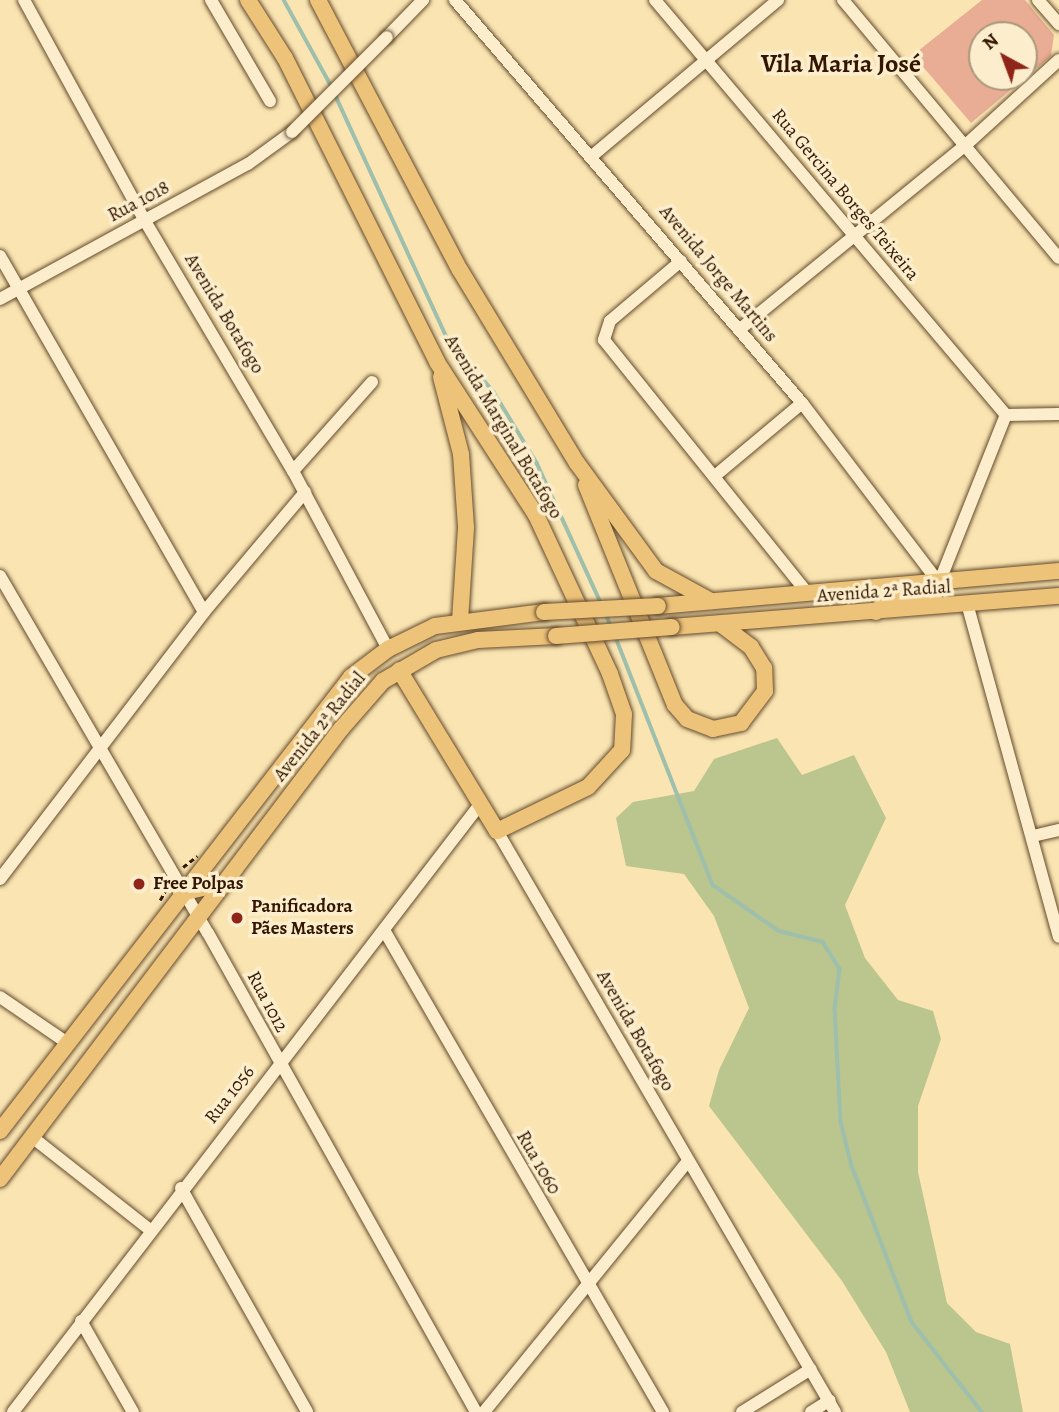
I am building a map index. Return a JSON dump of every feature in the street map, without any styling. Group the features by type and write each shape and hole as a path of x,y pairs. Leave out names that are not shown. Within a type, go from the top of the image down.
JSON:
{"main road":[{"name":"Avenida Marginal Botafogo","path":"248,0 285,58 437,362 536,515 624,714 626,735 612,766 587,787 497,831"},
{"path":"318,0 466,281 577,463 656,571 711,601"},
{"path":"437,362 461,454 466,528 460,620"},
{"path":"577,463 675,705 687,719 713,729 741,723 765,691 764,668 751,647 721,625"},
{"name":"Avenida 2ª Radial","path":"0,1131 181,893 351,677 387,649 460,620 658,606 805,590 939,583 1059,571"},
{"path":"876,612 886,601 934,596 939,583"},
{"name":"Avenida 2ª Radial","path":"0,1179 341,729 398,670 436,650 478,640 968,607 1059,596"},
{"name":"Avenida Botafogo","path":"398,670 497,831"},
{"path":"181,893 225,883"}],"street":[{"name":"Avenida Botafogo","path":"24,0 145,221 305,492 387,649"},
{"path":"211,0 270,101"},
{"name":"Rua 1018","path":"0,299 248,164 292,132 423,0"},
{"name":"Avenida Jorge Martins","path":"455,0 802,403 939,583"},
{"name":"Rua Gercina Borges Teixeira","path":"655,0 1006,415"},
{"path":"592,156 778,0"},
{"path":"843,0 968,143 1059,258"},
{"path":"1038,0 1059,24"},
{"path":"740,329 968,143 1059,60"},
{"path":"0,256 204,612"},
{"path":"681,261 610,321 604,340 716,475 805,590"},
{"path":"293,471 372,382"},
{"path":"716,475 802,403"},
{"path":"939,583 1006,415 1059,414"},
{"path":"1,874 204,612 305,492"},
{"name":"Rua 1012","path":"0,576 181,893 199,918 279,1065 476,1412"},
{"path":"968,607 1034,836 1059,937"},
{"name":"Rua 1056","path":"13,1412 149,1229 481,803"},
{"path":"1034,836 1059,830"},
{"name":"Avenida Botafogo","path":"497,831 687,1162 832,1406"},
{"name":"Rua 1060","path":"384,930 586,1286 663,1412"},
{"path":"0,997 66,1042"},
{"path":"32,1137 149,1229"},
{"path":"484,1412 687,1162"},
{"path":"181,1188 307,1412"},
{"path":"81,1321 133,1412"},
{"path":"742,1412 811,1369"},
{"path":"811,1412 832,1406"}],"green space":[{"path":"777,738 802,775 854,755 886,818 845,905 865,958 898,1000 933,1011 941,1039 918,1106 918,1172 947,1303 976,1332 1010,1344 1023,1412 910,1412 886,1352 842,1281 709,1106 719,1070 749,1008 714,916 684,874 626,866 616,818 633,802 694,791 714,759"}],"building":[{"path":"982,0 1025,0 1054,35 1051,56 1038,67 1038,21 968,21 968,91 1009,91 971,123 913,55"}],"waterway":[{"path":"284,0 332,87"},
{"path":"335,94 447,338 494,392 537,463 602,605"},
{"path":"605,612 612,628"},
{"path":"615,635 713,885 779,931 823,942 840,969 835,1008 841,1122 852,1166 912,1322 982,1412"}],"place":[{"name":"Free Polpas","path":"139,884"},
{"name":"Panificadora Pães Masters","path":"237,918"}],"district":[{"name":"Vila Maria José","path":"841,64"}]}
